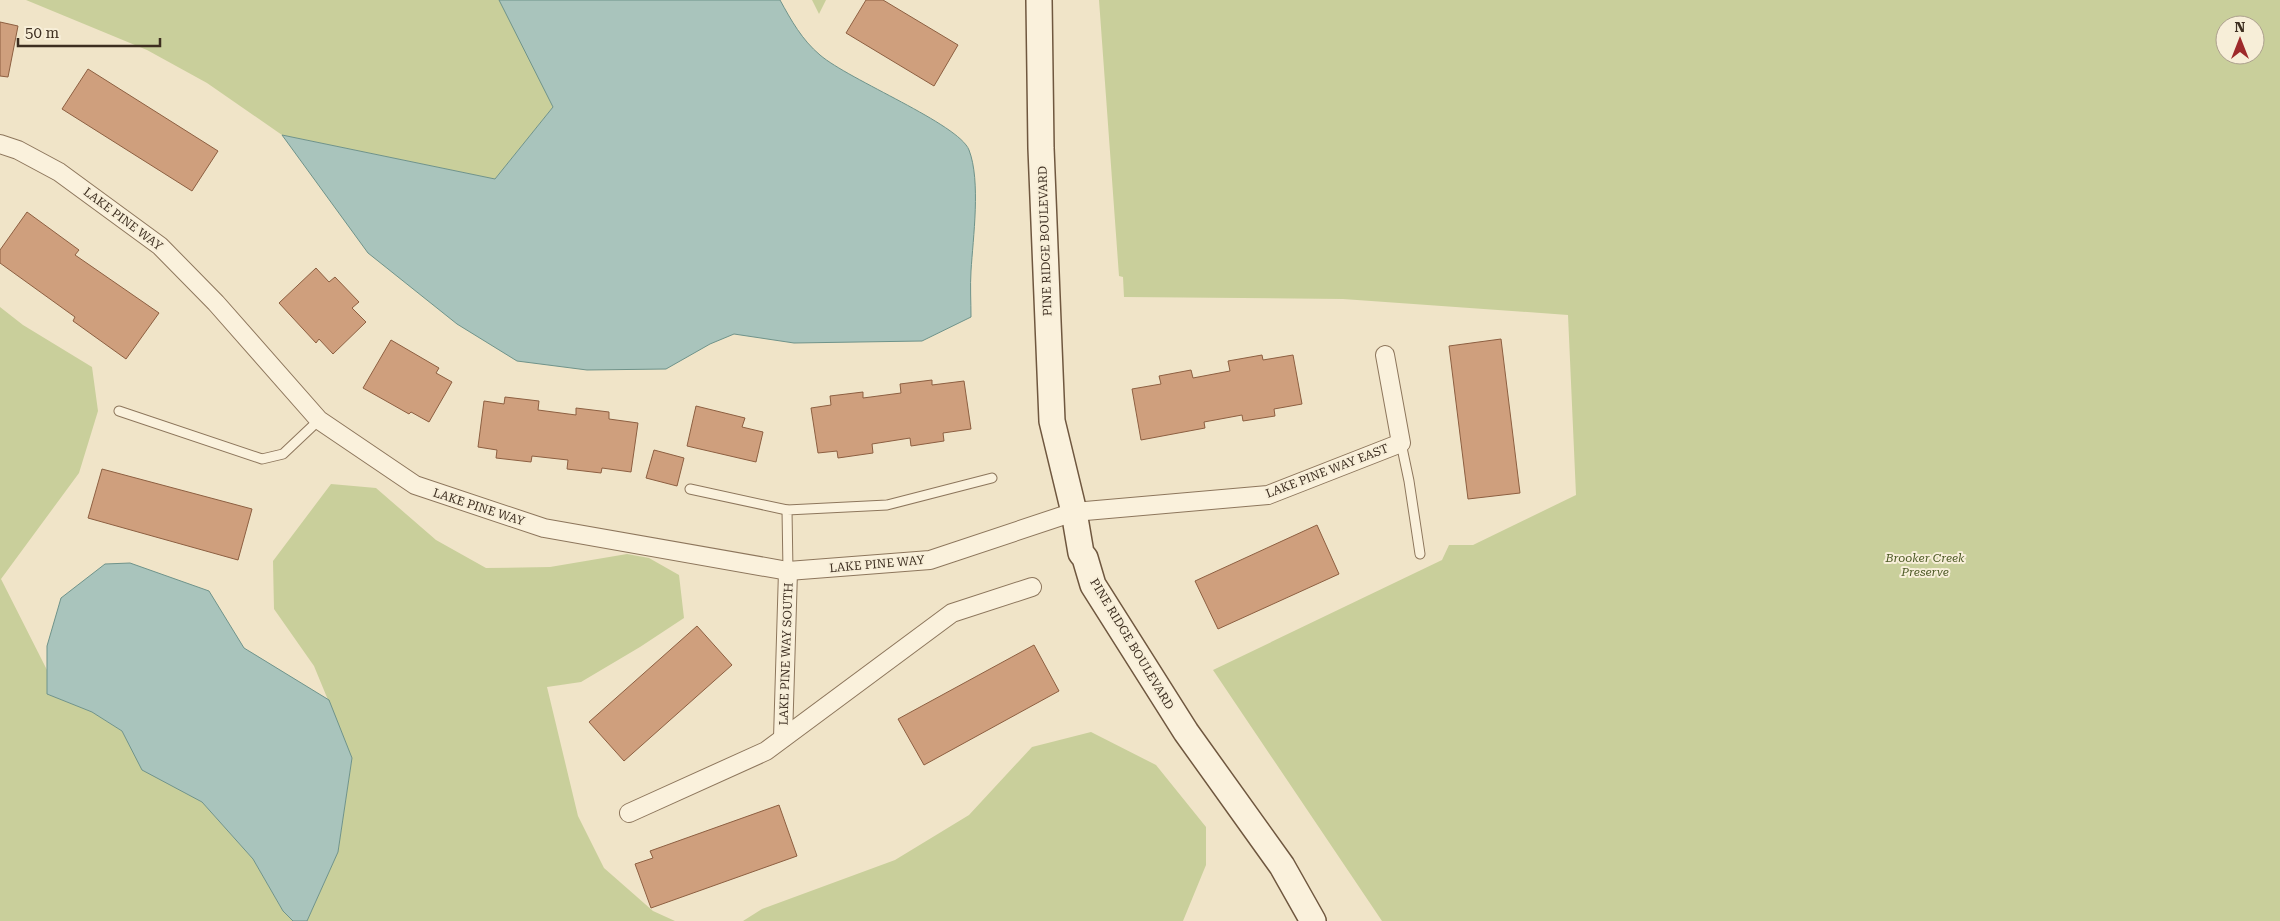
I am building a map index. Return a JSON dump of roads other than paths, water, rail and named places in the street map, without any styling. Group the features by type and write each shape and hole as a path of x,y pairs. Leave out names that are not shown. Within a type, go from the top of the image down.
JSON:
{"street":[{"name":"PINE RIDGE BOULEVARD","path":"1039,0 1042,148 1052,421 1074,512 1081,553 1093,584 1186,732 1282,866 1313,921"},
{"name":"LAKE PINE WAY","path":"0,144 18,150 59,172 160,246 216,304 319,420 415,485 544,528 788,571 930,560 1074,512"},
{"name":"LAKE PINE WAY EAST","path":"1074,512 1268,496 1401,443 1385,355"},
{"name":"LAKE PINE WAY SOUTH","path":"783,738 788,571"},
{"path":"629,813 766,751 952,613 1032,587"}],"lane":[{"path":"119,412 262,459 283,454 319,420"},
{"path":"1401,443 1420,554"},
{"path":"690,490 787,510 887,505 992,478"},
{"path":"787,510 788,571"}],"water":[{"path":"499,0 780,0 802,36 820,55 854,77 946,128 961,139 969,150 975,177 971,317 922,341 794,343 734,334 710,344 666,369 587,370 517,361 457,324 368,253 282,135 495,179 553,107"},
{"path":"130,563 209,591 244,648 329,700 352,758 338,852 307,921 293,921 283,911 253,859 202,802 142,770 122,731 92,712 47,694 47,646 61,598 105,564"}],"park label":[{"name":"Brooker Creek Preserve","path":"1925,565"}]}
